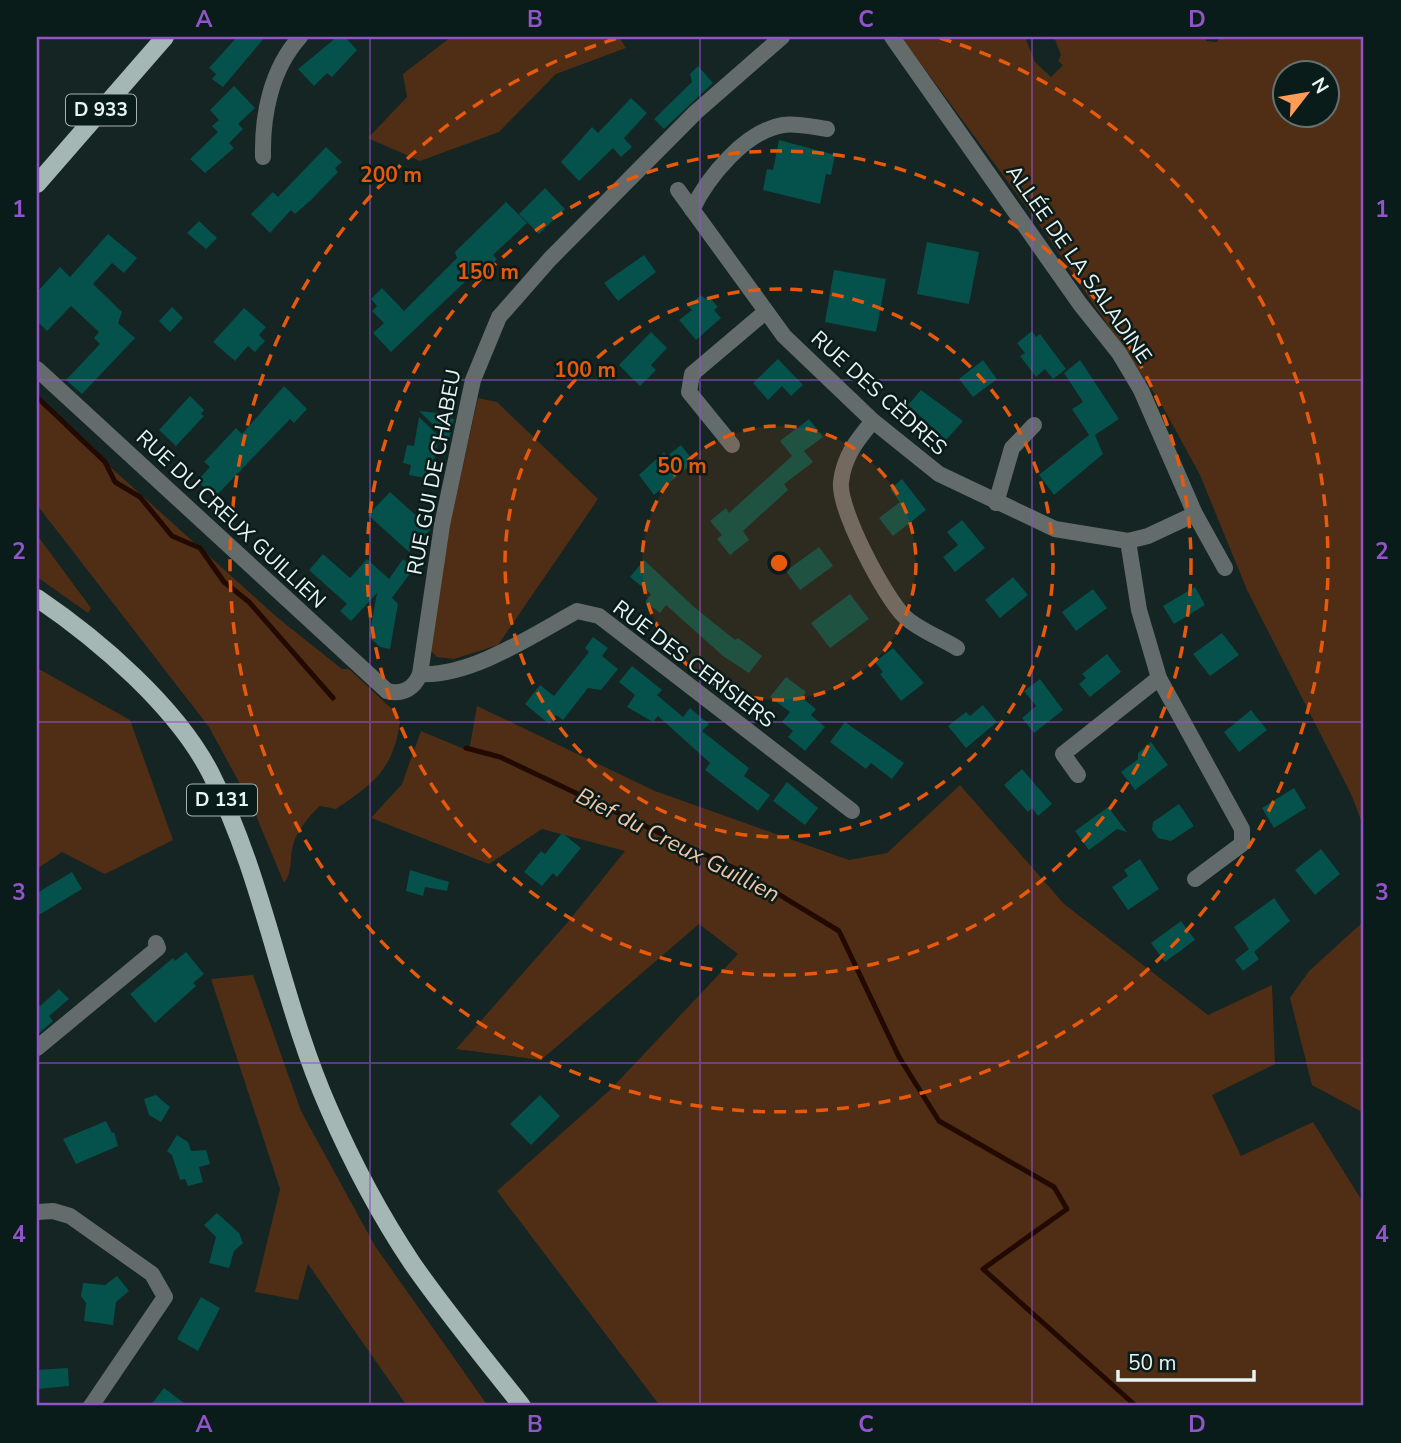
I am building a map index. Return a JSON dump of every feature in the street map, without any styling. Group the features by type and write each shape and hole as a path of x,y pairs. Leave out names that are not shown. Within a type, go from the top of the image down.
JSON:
{"main road":[{"name":"D 933","path":"37,184 165,37"},
{"name":"D 131","path":"42,602 107,652 169,713 210,772 246,858 305,1045 328,1107 360,1175 412,1262 522,1406"}],"street":[{"path":"263,157 262,124 275,80 286,54 300,37"},
{"name":"RUE GUI DE CHABEU","path":"420,674 442,525 473,380 499,317 550,258 696,112 782,37"},
{"name":"ALLÉE DE LA SALADINE","path":"892,37 1080,304 1119,353 1141,390 1195,514 1225,568"},
{"path":"692,210 703,188 721,166 768,129 784,124 827,128"},
{"name":"RUE DES CÈDRES","path":"678,190 764,313 784,336 873,421 939,474 1055,529 1128,541 1148,536 1195,514"},
{"path":"732,445 689,392 692,374 764,313"},
{"name":"RUE DU CREUX GUILLIEN","path":"37,369 387,691 401,692 413,687 420,674"},
{"path":"873,421 848,451 841,484 845,508 868,562 905,617 957,648"},
{"path":"996,503 1012,449 1034,425"},
{"path":"1128,541 1139,610 1159,678 1242,829 1242,844 1195,879"},
{"name":"RUE DES CERISIERS","path":"420,674 451,671 499,653 578,611 599,616 852,811"},
{"path":"1079,775 1063,754 1159,678"},
{"path":"37,1048 158,948 156,943"},
{"path":"37,1212 53,1210 69,1216 152,1274 165,1297 91,1406"}],"shaded area":[{"path":"451,37 619,37 626,48 556,74 499,132 420,161 368,138 407,97 403,74"},
{"path":"901,37 1025,37 1035,62 1051,77 1063,65 1058,61 1061,55 1054,37 1207,37 1206,41 1216,42 1221,37 1364,37 1364,828 1351,794 1247,590 1200,475 1159,400 1039,224"},
{"path":"478,398 497,402 598,499 498,645 454,659 437,657 431,651 448,533"},
{"path":"37,401 278,618 342,669 349,669 393,710 400,722 392,752 380,774 336,809 320,806 303,826 292,849 290,871 284,883 252,806 209,727 37,505"},
{"path":"37,535 91,608 88,613 37,577"},
{"path":"37,668 130,720 173,840 105,874 62,852 37,869"},
{"path":"477,706 655,791 849,860 887,853 960,785 1064,904 1208,1015 1272,985 1275,1064 1212,1095 1241,1156 1313,1122 1364,1204 1364,1406 660,1406 497,1191 611,1089 738,954 699,924 541,1060 456,1049 567,923 625,851 542,829 489,864 371,818 402,784 421,731 469,751"},
{"path":"1364,921 1362,1112 1312,1085 1290,998 1309,971"},
{"path":"253,975 301,1111 375,1246 488,1406 407,1406 308,1264 298,1300 255,1292 280,1189 211,979"}],"building":[{"path":"237,37 265,37 223,87 212,79 216,74 209,68"},
{"path":"337,37 345,37 357,50 332,77 327,73 314,86 298,69"},
{"path":"698,66 713,83 664,129 654,119 692,82 690,74"},
{"path":"234,86 255,108 238,124 243,129 229,143 234,148 205,173 190,159 218,132 212,126 219,120 210,110"},
{"path":"631,98 647,113 624,138 632,147 621,157 613,148 579,181 561,162 592,127 598,133"},
{"path":"779,140 835,155 831,175 826,174 820,204 763,190 767,169 773,170"},
{"path":"326,147 342,162 335,168 338,172 295,214 291,210 270,233 251,214 273,192 278,197"},
{"path":"545,188 565,209 539,234 519,214"},
{"path":"506,202 527,223 493,255 497,259 478,279 473,274 391,352 373,333 384,323 372,311 377,306 371,299 382,288 404,311 457,258 455,252"},
{"path":"199,221 217,238 206,249 187,233"},
{"path":"108,234 137,258 124,273 112,263 93,284 122,312 118,323 135,338 82,394 66,380 100,344 94,338 99,332 71,306 47,331 37,321 37,292 60,267 70,277"},
{"path":"927,242 979,252 969,304 917,294"},
{"path":"644,255 656,272 618,301 604,283"},
{"path":"834,270 886,279 876,332 825,322"},
{"path":"701,295 705,299 708,296 718,307 714,310 721,318 696,340 679,320 692,310 688,306"},
{"path":"172,307 183,318 170,332 159,321"},
{"path":"244,308 266,327 259,335 265,341 255,352 248,346 235,361 213,342"},
{"path":"1032,331 1036,337 1040,334 1066,369 1053,379 1045,369 1036,377 1020,356 1025,353 1017,343"},
{"path":"651,332 667,348 651,365 656,370 640,386 619,365"},
{"path":"778,359 803,385 791,396 782,386 768,400 753,383"},
{"path":"983,360 997,379 973,397 959,379"},
{"path":"1080,360 1119,419 1095,435 1103,454 1054,495 1039,475 1089,435 1072,409 1083,402 1064,373"},
{"path":"284,386 307,409 294,423 290,419 215,497 197,481 210,467 204,462 236,428 242,434"},
{"path":"921,390 963,421 946,440 908,405"},
{"path":"190,396 204,410 201,414 204,416 176,446 159,430"},
{"path":"419,411 448,414 447,418 454,419 449,440"},
{"path":"419,417 439,436 430,479 409,475 411,465 403,463 407,445 414,446"},
{"path":"809,419 823,437 804,451 813,462 784,484 788,490 743,531 749,540 730,555 717,539 722,535 710,521 726,508 729,513 792,456 780,441"},
{"path":"681,445 694,462 654,495 639,475 664,452 667,456"},
{"path":"902,479 926,510 893,536 879,518 900,502 890,489"},
{"path":"390,492 431,529 409,552 368,515"},
{"path":"962,520 985,548 955,572 943,557 958,545 947,532"},
{"path":"819,547 833,566 800,590 786,571"},
{"path":"323,554 350,578 367,559 389,579 403,559 414,568 392,598 398,604 390,649 380,647 369,637 377,593 351,621 340,611 347,604 309,570"},
{"path":"644,560 694,607 735,640 738,638 762,656 749,673 723,656 666,605 660,613 645,602 651,594 630,577"},
{"path":"1013,577 1028,595 1000,618 985,600"},
{"path":"1195,587 1205,605 1174,624 1163,606"},
{"path":"1093,589 1107,608 1076,631 1062,612"},
{"path":"850,594 869,619 830,648 811,623"},
{"path":"1222,633 1239,655 1210,676 1193,654"},
{"path":"593,637 608,648 602,656 618,669 601,690 588,688 563,720 556,715 549,724 525,704 540,685 554,696 589,652 585,648"},
{"path":"893,648 924,683 901,701 880,674 883,672 875,662"},
{"path":"1107,654 1121,672 1090,697 1079,684 1086,678 1082,674"},
{"path":"632,666 662,690 657,695 683,717 690,708 709,724 702,731 749,768 744,776 770,795 758,811 705,770 710,763 658,716 653,722 627,707 635,695 619,682"},
{"path":"786,677 806,692 802,698 816,709 811,715 825,727 805,751 788,737 793,731 782,722 790,712 770,697"},
{"path":"1040,679 1063,710 1034,733 1022,718 1036,706 1024,691"},
{"path":"983,705 997,722 966,748 948,726 966,712 970,716"},
{"path":"1251,710 1267,730 1239,752 1224,732"},
{"path":"845,722 904,763 892,779 871,763 866,769 830,742"},
{"path":"1151,742 1168,765 1135,790 1121,772 1138,759 1138,753"},
{"path":"1022,769 1052,804 1038,816 1032,808 1028,812 1004,785"},
{"path":"787,782 818,808 805,825 773,801"},
{"path":"1294,788 1306,808 1274,828 1262,808"},
{"path":"1179,804 1194,826 1171,841 1158,838 1152,830 1153,822"},
{"path":"1108,807 1127,832 1117,829 1089,850 1075,831"},
{"path":"562,833 581,848 557,877 553,873 542,886 524,872 541,851 545,854"},
{"path":"1321,849 1340,874 1315,895 1295,870"},
{"path":"1140,859 1159,889 1128,910 1112,887 1128,876 1124,870"},
{"path":"410,870 449,882 447,891 425,887 423,896 406,891"},
{"path":"72,872 82,889 37,916 37,893"},
{"path":"1274,898 1290,921 1254,952 1259,959 1243,971 1235,960 1249,949 1234,927"},
{"path":"1181,921 1195,940 1165,962 1151,943"},
{"path":"186,952 204,974 193,983 196,986 155,1023 130,994 173,958 175,961"},
{"path":"59,989 69,999 49,1016 53,1021 37,1035 37,1001 40,1006"},
{"path":"156,1095 170,1107 161,1122 149,1115 144,1099"},
{"path":"540,1095 560,1116 531,1145 510,1124"},
{"path":"106,1121 112,1133 114,1132 118,1146 76,1164 63,1139"},
{"path":"177,1135 188,1142 191,1151 206,1150 210,1164 199,1167 203,1182 188,1186 185,1179 180,1180 172,1155 167,1151"},
{"path":"217,1213 239,1233 243,1243 234,1251 229,1268 209,1263 216,1237 204,1225"},
{"path":"117,1276 129,1291 116,1302 113,1325 84,1321 86,1303 81,1296 83,1283 105,1285"},
{"path":"201,1297 220,1308 198,1351 177,1339"},
{"path":"68,1368 69,1386 37,1389 37,1370"},
{"path":"164,1388 188,1406 150,1406"}],"waterway":[{"name":"Bief du Creux Guillien","path":"37,397 105,462 115,482 140,497 172,536 200,548 224,582 249,602 333,698"},
{"name":"Bief du Creux Guillien","path":"466,748 500,757 742,872 839,931 899,1057 939,1121 1054,1187 1067,1209 983,1269 1136,1406"}]}
